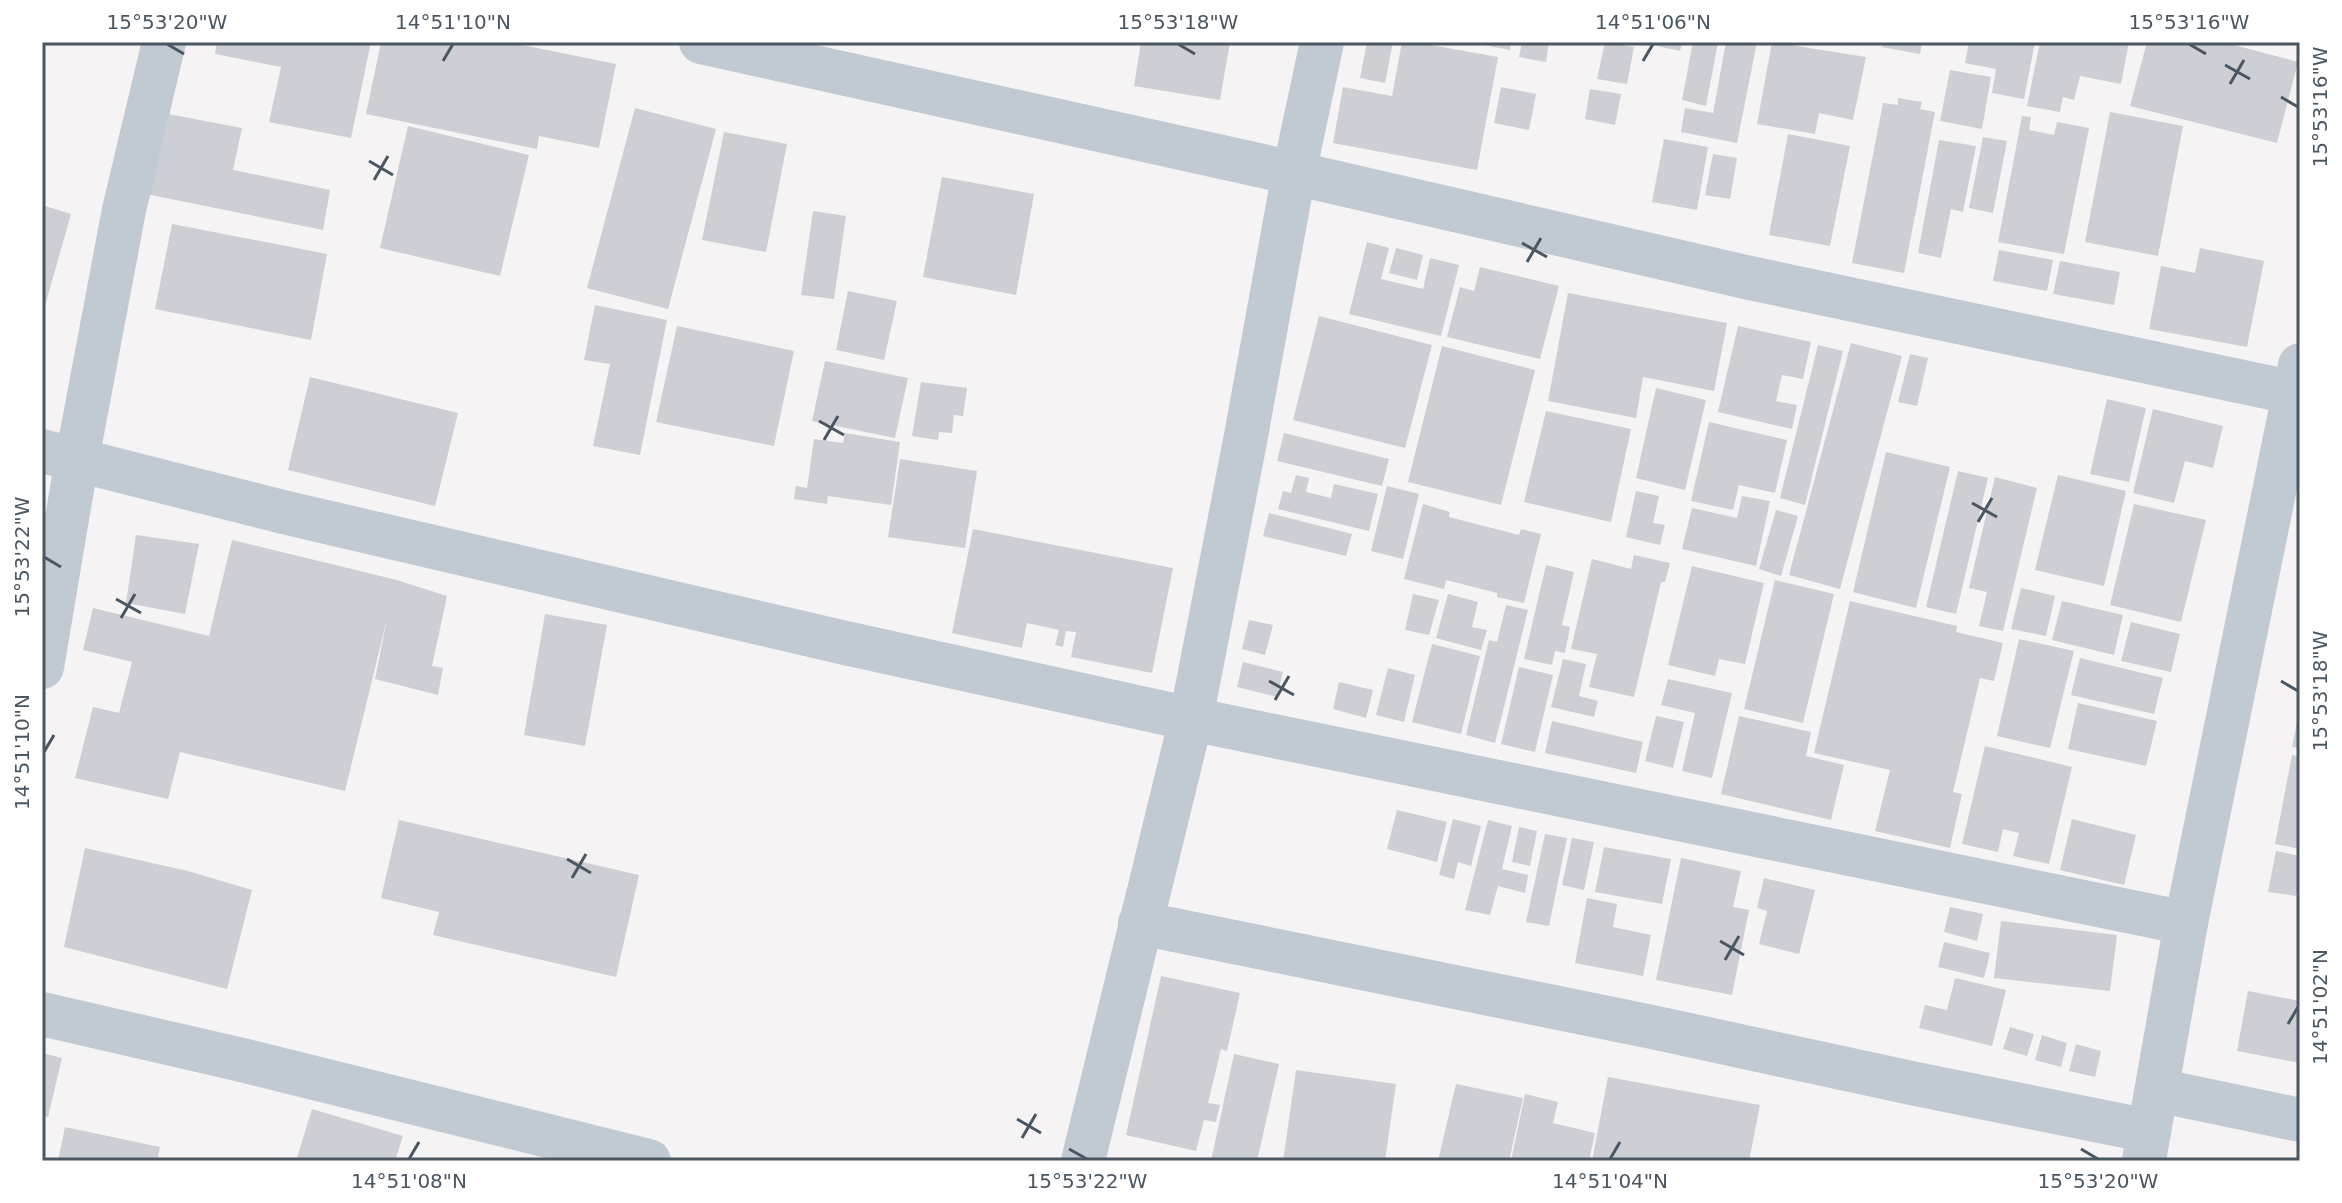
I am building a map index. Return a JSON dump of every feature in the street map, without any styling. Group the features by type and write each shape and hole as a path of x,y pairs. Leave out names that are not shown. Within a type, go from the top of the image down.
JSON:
{"street":[{"path":"42,667 59,455 124,210 164,42"},
{"path":"701,42 1750,278 2298,379 2186,923 2150,1127"},
{"path":"1083,1161 1191,719 1294,173 1322,42"},
{"path":"59,455 313,520 841,642 1191,719 2186,923"},
{"path":"1140,923 1916,1084 2150,1127 2300,1120"},
{"path":"42,1014 649,1161"}],"building":[{"path":"217,42 371,42 351,138 269,122 281,67 215,54"},
{"path":"381,42 508,42 616,64 599,148 539,136 537,149 366,114"},
{"path":"1141,42 1230,42 1220,100 1134,86"},
{"path":"1367,42 1393,42 1385,83 1360,78"},
{"path":"1402,42 1498,57 1477,170 1333,143 1343,87 1392,96"},
{"path":"1483,42 1511,42 1510,50 1483,45"},
{"path":"1522,42 1549,42 1546,62 1519,57"},
{"path":"1605,42 1634,47 1627,84 1597,79"},
{"path":"1639,42 1682,42 1680,51"},
{"path":"1693,42 1718,42 1706,106 1682,100"},
{"path":"1726,42 1757,42 1737,143 1681,132 1685,108 1713,113"},
{"path":"1772,42 1866,57 1853,120 1819,113 1815,134 1757,124"},
{"path":"1883,42 1922,42 1920,54 1882,47"},
{"path":"1969,42 2035,42 2024,99 1992,93 1996,69 1965,63"},
{"path":"2040,42 2129,42 2121,84 2080,76 2074,100 2063,97 2060,112 2027,106"},
{"path":"2147,42 2223,42 2298,62 2277,143 2130,106"},
{"path":"1950,70 1991,77 1982,129 1940,121"},
{"path":"1501,87 1536,94 1529,130 1494,123"},
{"path":"1590,89 1621,94 1615,125 1585,119"},
{"path":"1898,98 1922,102 1920,109 1935,112 1904,273 1852,263 1883,103 1898,105"},
{"path":"635,108 716,129 668,309 587,288"},
{"path":"2110,112 2183,126 2158,256 2085,242"},
{"path":"163,113 242,128 233,170 330,190 323,230 146,194"},
{"path":"2022,116 2031,117 2029,130 2054,135 2057,122 2089,128 2064,254 1998,242"},
{"path":"408,126 529,155 500,276 380,248"},
{"path":"724,132 787,144 766,252 702,240"},
{"path":"1788,134 1850,146 1830,246 1769,235"},
{"path":"1983,137 2007,141 1993,213 1969,208"},
{"path":"1664,139 1708,147 1697,210 1652,202"},
{"path":"1939,140 1976,146 1963,212 1951,209 1941,258 1918,253"},
{"path":"1713,154 1737,158 1730,199 1705,195"},
{"path":"942,177 1034,194 1016,295 923,277"},
{"path":"42,205 71,214 43,313 42,313"},
{"path":"813,211 846,216 834,299 801,295"},
{"path":"172,224 327,254 311,340 155,309"},
{"path":"1367,242 1389,248 1381,279 1423,289 1430,258 1459,265 1441,336 1349,314"},
{"path":"1396,248 1423,255 1417,280 1389,273"},
{"path":"2200,248 2264,261 2247,347 2149,329 2161,266 2195,273"},
{"path":"1999,250 2053,260 2047,291 1993,281"},
{"path":"2060,261 2120,272 2114,305 2053,294"},
{"path":"1480,267 1559,286 1540,359 1447,337 1460,287 1474,291"},
{"path":"848,291 897,301 884,360 836,350"},
{"path":"1568,293 1727,323 1714,391 1643,377 1636,418 1548,401"},
{"path":"595,305 667,320 640,455 593,446 610,364 584,360"},
{"path":"1319,316 1432,345 1405,448 1293,420"},
{"path":"677,326 794,351 774,446 656,422"},
{"path":"1738,326 1811,342 1803,379 1782,375 1776,401 1797,405 1792,429 1718,412"},
{"path":"1851,343 1902,356 1840,589 1789,575"},
{"path":"1818,345 1843,351 1805,505 1780,498"},
{"path":"1442,346 1535,370 1501,505 1408,482"},
{"path":"1910,354 1928,358 1917,406 1898,402"},
{"path":"825,361 908,378 895,438 812,421"},
{"path":"310,377 458,413 435,506 288,470"},
{"path":"921,382 967,388 963,416 954,415 952,433 939,432 938,440 912,436"},
{"path":"1656,388 1706,400 1685,490 1636,478"},
{"path":"2107,399 2146,408 2129,482 2090,474"},
{"path":"2153,409 2223,426 2213,468 2185,461 2174,503 2133,493"},
{"path":"1546,411 1631,429 1611,522 1524,502"},
{"path":"1709,422 1787,440 1775,493 1739,485 1733,510 1691,501"},
{"path":"845,433 900,442 891,505 828,496 827,504 794,499 796,486 807,488 814,439 843,443"},
{"path":"1284,433 1389,459 1382,486 1277,461"},
{"path":"1886,452 1950,467 1916,608 1853,592"},
{"path":"900,459 977,471 965,548 888,537"},
{"path":"1958,471 1988,478 1956,614 1926,607"},
{"path":"1296,475 1309,478 1306,492 1331,498 1334,484 1378,494 1369,531 1278,509 1283,491 1291,493"},
{"path":"2058,475 2126,491 2104,586 2035,570"},
{"path":"1995,477 2037,488 2003,631 1979,626 1987,592 1969,588"},
{"path":"1387,486 1419,494 1403,559 1371,551"},
{"path":"1636,491 1659,496 1653,523 1665,525 1660,545 1626,537"},
{"path":"1742,496 1770,501 1756,566 1682,549 1692,508 1737,518"},
{"path":"1423,504 1450,512 1449,517 1519,535 1521,529 1541,534 1524,603 1446,580 1444,589 1404,579"},
{"path":"2134,504 2206,520 2181,622 2110,605"},
{"path":"1776,510 1798,516 1781,576 1759,569"},
{"path":"1269,513 1352,534 1346,556 1263,536"},
{"path":"973,529 1173,568 1152,673 1071,657 1076,632 1066,631 1063,647 1055,645 1059,630 1027,623 1022,648 952,633"},
{"path":"136,535 199,544 185,614 126,603"},
{"path":"232,540 397,580 447,596 432,666 443,668 438,695 375,679 387,619 345,791 180,752 168,799 75,778 93,707 119,713 132,662 83,650 93,608 209,636"},
{"path":"1634,555 1670,563 1665,582 1661,582 1634,697 1589,687 1597,654 1571,649 1592,559 1631,569"},
{"path":"1546,565 1574,572 1562,625 1570,627 1565,653 1555,651 1552,665 1524,659"},
{"path":"1692,566 1764,583 1745,664 1719,659 1715,676 1668,665"},
{"path":"1775,580 1834,594 1803,723 1744,709"},
{"path":"2021,588 2055,596 2046,636 2011,629"},
{"path":"1413,594 1439,600 1429,635 1405,630"},
{"path":"1448,594 1478,602 1472,627 1487,630 1481,650 1436,638"},
{"path":"1850,601 1957,626 1956,632 2003,643 1994,681 1980,678 1953,792 1962,794 1950,848 1875,831 1890,770 1814,753"},
{"path":"2062,601 2123,615 2114,655 2052,640"},
{"path":"1506,605 1528,610 1495,743 1466,735 1489,640 1497,642"},
{"path":"545,614 607,625 585,746 524,735"},
{"path":"1249,620 1273,625 1265,655 1242,649"},
{"path":"2131,622 2180,634 2171,672 2121,661"},
{"path":"2019,639 2074,651 2050,748 1997,736"},
{"path":"1432,644 1480,656 1461,734 1412,722"},
{"path":"2080,658 2163,678 2154,714 2071,695"},
{"path":"1563,659 1586,664 1579,696 1598,701 1594,717 1551,707"},
{"path":"1243,662 1283,672 1277,697 1237,687"},
{"path":"1519,667 1553,675 1535,752 1501,744"},
{"path":"1388,668 1415,675 1404,722 1376,715"},
{"path":"1668,679 1732,693 1712,778 1682,771 1695,713 1661,705"},
{"path":"1339,682 1373,690 1366,718 1333,709"},
{"path":"2078,703 2157,721 2146,766 2068,749"},
{"path":"2300,713 2300,748 2292,747"},
{"path":"1656,716 1684,722 1673,768 1645,761"},
{"path":"1739,716 1811,732 1806,756 1844,765 1831,820 1721,794"},
{"path":"1552,721 1643,742 1636,773 1545,753"},
{"path":"1985,746 2072,767 2049,864 2013,856 2019,833 2003,829 1998,852 1962,844"},
{"path":"2292,755 2300,757 2300,849 2275,844"},
{"path":"1397,810 1447,822 1437,862 1387,849"},
{"path":"1453,819 1481,826 1471,866 1458,862 1454,879 1439,875"},
{"path":"2072,819 2136,835 2124,885 2060,870"},
{"path":"399,820 639,875 616,977 433,935 439,912 381,898"},
{"path":"1488,820 1512,826 1502,869 1528,875 1525,893 1498,886 1490,915 1465,910"},
{"path":"1519,827 1537,831 1530,866 1512,862"},
{"path":"1545,834 1567,838 1549,926 1526,922"},
{"path":"1572,838 1594,842 1584,890 1562,885"},
{"path":"1604,847 1671,859 1662,904 1595,892"},
{"path":"85,848 188,871 252,890 227,989 64,947"},
{"path":"2276,851 2300,856 2296,896 2268,892"},
{"path":"1681,858 1741,871 1733,907 1749,910 1732,995 1656,980"},
{"path":"1764,878 1815,890 1799,954 1759,944 1767,911 1757,908"},
{"path":"1587,898 1617,904 1613,927 1651,935 1643,976 1575,963"},
{"path":"1950,907 1983,914 1977,941 1944,932"},
{"path":"2001,921 2117,935 2110,991 1994,978"},
{"path":"1944,942 1990,953 1984,978 1938,967"},
{"path":"1161,976 1240,993 1227,1051 1221,1049 1208,1103 1220,1105 1216,1122 1204,1120 1196,1151 1126,1135"},
{"path":"1955,978 2006,990 1992,1046 1919,1028 1925,1005 1947,1010"},
{"path":"2248,991 2300,1001 2300,1063 2237,1051"},
{"path":"2010,1027 2034,1034 2027,1056 2003,1049"},
{"path":"2042,1035 2067,1043 2061,1067 2035,1060"},
{"path":"2076,1044 2101,1051 2095,1077 2069,1071"},
{"path":"42,1053 62,1058 48,1117 42,1115"},
{"path":"1234,1054 1279,1064 1257,1161 1211,1161"},
{"path":"1296,1070 1396,1084 1385,1161 1283,1161"},
{"path":"1608,1077 1760,1105 1749,1161 1592,1161"},
{"path":"1456,1084 1523,1098 1509,1161 1438,1161"},
{"path":"1525,1094 1558,1102 1553,1123 1595,1133 1589,1161 1511,1161"},
{"path":"312,1109 403,1136 395,1161 296,1161"},
{"path":"65,1127 160,1147 157,1161 58,1161"}]}
